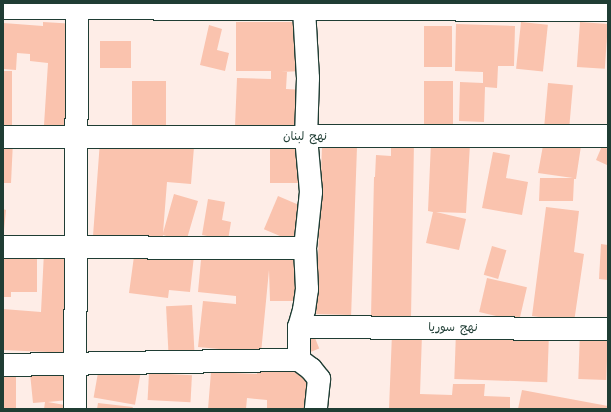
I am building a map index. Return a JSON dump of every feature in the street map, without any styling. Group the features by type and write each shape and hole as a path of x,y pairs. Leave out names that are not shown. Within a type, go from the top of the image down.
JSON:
{"street":[{"path":"3,8 77,9 187,6 304,9 608,10"},
{"path":"75,409 77,9"},
{"path":"299,360 299,327 304,310 307,289 305,248 311,192 306,137 308,78 304,9"},
{"name":"نهج لبنان","path":"3,137 608,136"},
{"path":"3,247 305,248"},
{"name":"نهج سوريا","path":"299,327 608,329"},
{"path":"3,365 75,365 299,360 311,369 319,379 316,409"}],"building":[{"path":"43,22 76,24 79,127 44,125 48,63 30,61 30,54 17,53 16,70 3,69 3,23 43,26"},
{"path":"236,22 302,22 302,71 281,72 287,72 286,89 305,90 303,130 235,126 237,78 271,79 271,71 236,71"},
{"path":"521,22 548,25 543,72 516,69"},
{"path":"580,22 608,24 605,69 577,67"},
{"path":"456,24 515,26 514,66 498,66 497,88 485,87 484,122 459,121 460,82 483,83 483,72 455,71"},
{"path":"209,25 222,29 217,50 229,53 225,71 200,65"},
{"path":"424,26 452,26 452,67 424,67"},
{"path":"100,41 131,41 131,68 100,68"},
{"path":"3,71 12,71 12,126 3,126"},
{"path":"132,81 166,81 166,127 132,127"},
{"path":"424,81 453,81 453,127 424,127"},
{"path":"548,83 573,85 569,130 544,128"},
{"path":"3,140 13,141 11,183 3,183"},
{"path":"270,140 303,140 303,183 270,183"},
{"path":"544,140 581,146 576,179 574,179 573,201 539,201 540,178 573,178 538,173"},
{"path":"100,141 194,147 191,184 167,182 163,233 174,194 198,201 186,242 163,235 162,241 93,236"},
{"path":"391,142 414,142 411,318 371,317 374,177 376,155 391,156"},
{"path":"431,142 470,144 466,213 436,212 466,219 459,250 426,243 433,212 428,211"},
{"path":"322,146 357,147 351,315 316,314"},
{"path":"602,146 608,149 607,165 596,160"},
{"path":"493,152 510,155 506,178 528,182 522,215 482,208"},
{"path":"278,196 308,209 294,242 264,229"},
{"path":"208,199 225,202 222,220 231,222 228,240 202,235"},
{"path":"546,207 579,211 574,252 584,254 574,322 532,316"},
{"path":"3,209 6,210 4,230 3,230"},
{"path":"601,244 608,245 608,280 599,279"},
{"path":"492,246 506,250 498,279 484,275"},
{"path":"135,249 194,256 190,292 169,290 168,298 129,293"},
{"path":"202,249 303,254 303,301 270,301 269,270 261,353 198,347 203,301 236,304 236,296 198,292"},
{"path":"37,252 37,292 11,292 11,297 3,297 3,253"},
{"path":"44,252 76,254 71,353 3,350 3,309 41,312"},
{"path":"487,278 527,287 519,321 479,312"},
{"path":"192,305 194,350 168,351 166,306"},
{"path":"311,328 319,348 309,353 301,332"},
{"path":"456,331 549,334 547,382 454,379"},
{"path":"580,331 608,332 606,380 578,379"},
{"path":"392,333 422,334 420,394 452,395 453,384 485,384 484,396 510,397 510,409 389,409"},
{"path":"99,367 140,374 135,405 94,398"},
{"path":"74,369 78,399 48,402 81,408 80,409 44,409 45,402 33,403 30,373"},
{"path":"257,370 309,373 307,409 267,409 267,400 247,398 246,409 208,409 211,372 257,374"},
{"path":"149,373 192,375 191,402 148,400"},
{"path":"3,377 16,377 16,409 3,409"},
{"path":"522,390 608,406 608,409 518,409"},
{"path":"98,403 133,407 132,409 97,409"}]}
